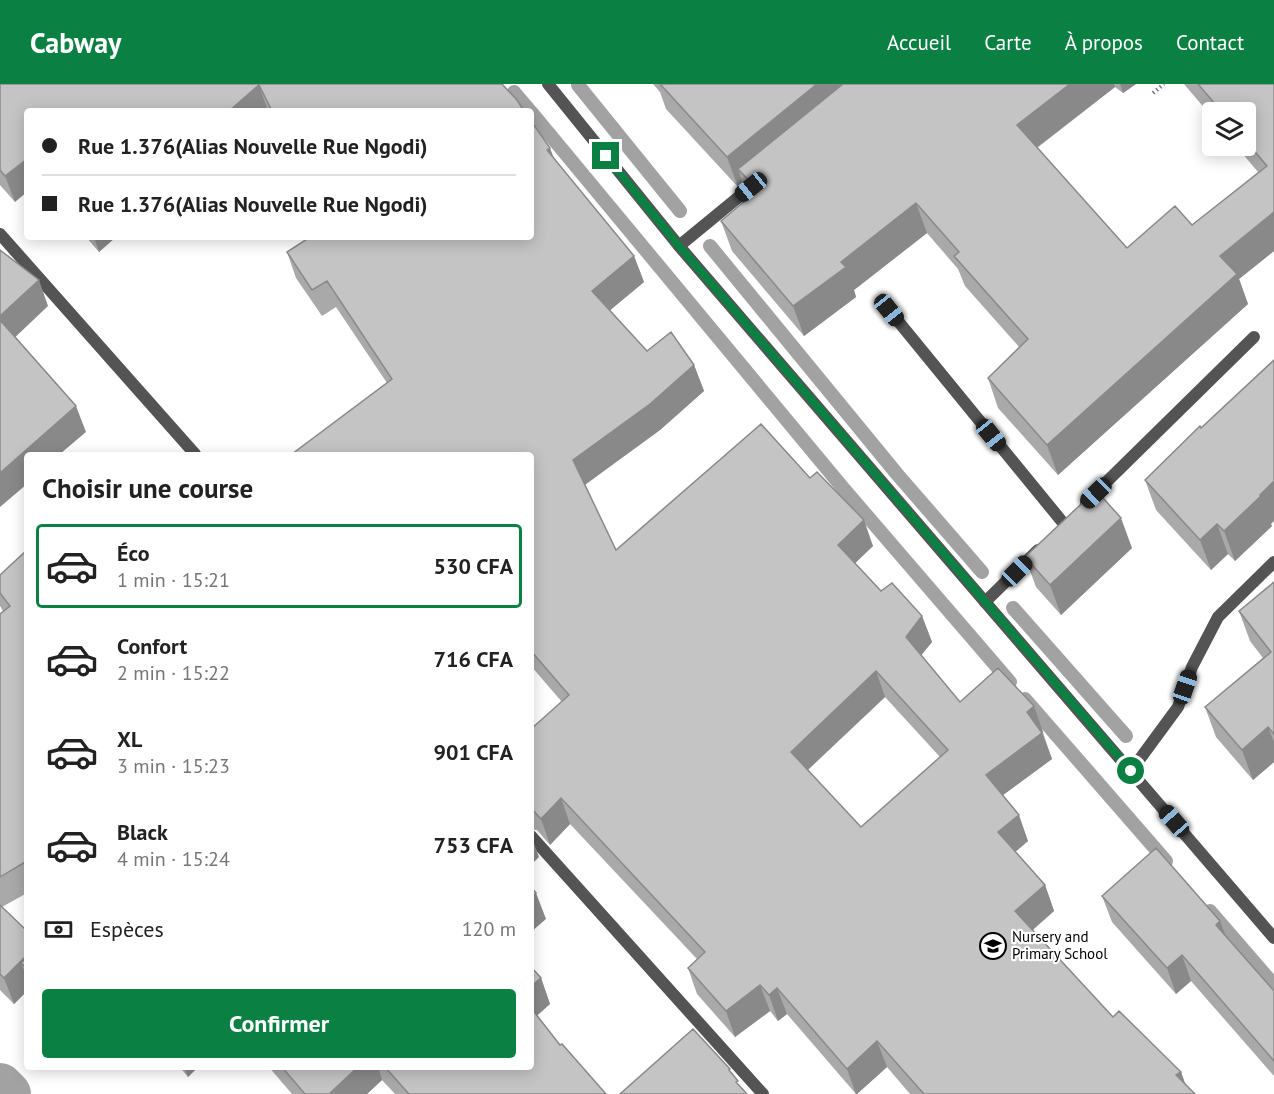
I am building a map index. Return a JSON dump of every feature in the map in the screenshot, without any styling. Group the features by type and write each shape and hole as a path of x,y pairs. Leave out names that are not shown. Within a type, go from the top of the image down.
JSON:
{"street":[{"path":"548,84 679,246 1274,938"},
{"path":"679,246 769,172"},
{"path":"0,234 193,452"},
{"path":"889,310 1064,524"},
{"path":"985,602 1254,337"},
{"path":"1131,771 1178,707 1191,667 1218,617 1274,562"},
{"path":"534,839 762,1094"}],"path":[{"path":"1153,93 1164,84"}],"building":[{"path":"0,84 502,84 522,108 270,108 259,85 232,108 24,108 24,161 5,176 0,170"},
{"path":"660,84 817,84 727,157"},
{"path":"843,84 1070,84 1017,125 1127,248 1175,206 1192,225 1267,166 1256,153 1256,102 1213,102 1198,84 1274,84 1274,212 1220,256 1237,274 1047,445 988,378 1028,339 954,256 959,252 916,203 841,262 846,267 793,306 721,221 758,190 738,169"},
{"path":"534,125 550,148 547,150 634,256 592,291 647,351 671,332 694,365 650,404 573,460 616,550 761,424 810,478 817,472 864,520 838,545 881,591 892,583 922,616 906,637 960,702 998,668 1034,706 1027,712 1042,733 986,775 1019,815 998,832 1045,885 1015,911 1113,1017 1119,1011 1181,1072 1176,1075 1195,1094 924,1094 877,1041 847,1069 777,988 769,995 760,985 726,1011 688,968 705,952 561,798 541,819 534,811 534,726 569,695 534,654 534,452 295,452 392,379 327,281 312,290 287,252 305,240 534,240","holes":["876,671 948,750 861,827 791,752"]},
{"path":"0,250 39,280 0,316"},
{"path":"0,320 76,406 0,473"},
{"path":"1274,360 1274,481 1224,531 1217,524 1200,540 1145,480 1200,426 1201,428"},
{"path":"1096,490 1121,518 1050,585 1025,557"},
{"path":"24,553 24,863 0,877 0,614 10,606 0,593 0,575"},
{"path":"1274,582 1274,734 1268,727 1242,750 1205,707 1271,652 1239,611"},
{"path":"1156,848 1220,921 1216,925 1274,991 1274,1061 1182,955 1167,968 1102,896"},
{"path":"0,905 24,928 24,958 4,978 0,974"},
{"path":"534,970 541,978 534,984"},
{"path":"534,1012 560,1045 562,1044 606,1094 409,1094 388,1070 534,1070"},
{"path":"693,1029 730,1069 738,1081 736,1082 747,1094 620,1094"},
{"path":"284,1070 355,1070 329,1094 305,1094"}],"waterway":[{"path":"578,85 680,211"},
{"path":"514,92 527,108"},
{"path":"534,116 843,488 1010,682"},
{"path":"710,246 897,474 982,572"},
{"path":"1013,608 1126,736"},
{"path":"1025,699 1166,861"},
{"path":"1210,911 1274,985"},
{"path":"0,1086 8,1094"}],"place":[{"name":"Nursery and Primary School","path":"993,946"}],"route":[{"path":"606,156 679,246 1131,771"}]}
